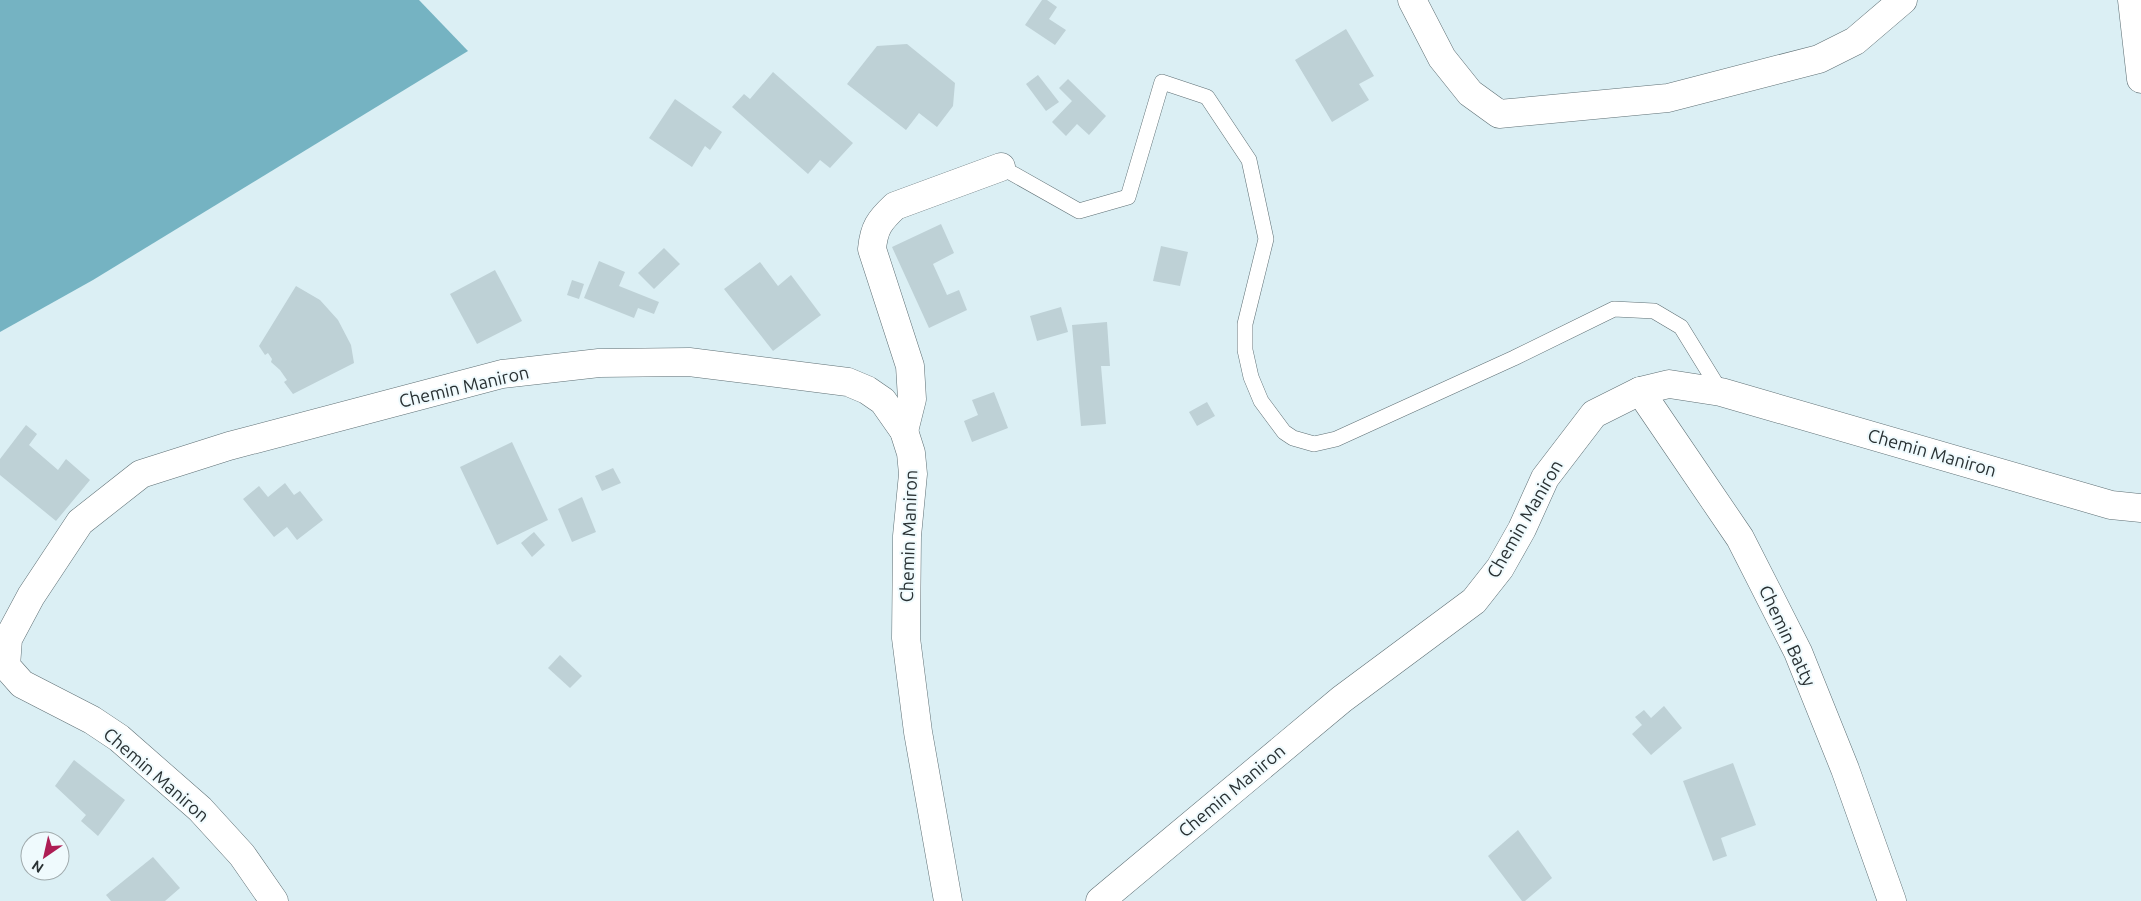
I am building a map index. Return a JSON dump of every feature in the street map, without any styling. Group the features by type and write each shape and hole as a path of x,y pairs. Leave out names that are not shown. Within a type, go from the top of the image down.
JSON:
{"street":[{"path":"1412,0 1442,58 1470,93 1499,114 1668,98 1819,59 1855,41 1903,0"},
{"path":"2132,0 2141,79"},
{"path":"904,430 912,399 910,366 872,249 874,233 881,219 894,206 1001,167"},
{"name":"Chemin Maniron","path":"274,901 242,855 192,802 118,738 92,720 22,684 3,668 8,639 31,596 80,522 141,474 258,438 502,374 599,362 689,362 848,382 867,390 883,401 904,430 911,453 913,474 907,536 906,638 918,732 948,901"},
{"name":"Chemin Maniron","path":"1100,901 1342,698 1474,601 1500,568 1522,529 1545,478 1594,414 1640,392 1668,384 1721,392 2111,505 2141,508"},
{"name":"Chemin Batty","path":"1640,392 1740,538 1798,652 1846,769 1892,901"}],"lane":[{"path":"1001,167 1079,211 1128,197 1162,82 1208,97 1248,160 1266,239 1246,324 1245,350 1251,377 1261,402 1276,423 1284,432 1303,443 1325,443 1336,439 1514,358 1614,309 1654,311 1680,327 1721,392"}],"shaded area":[{"path":"0,0 419,0 468,51 93,280 0,332"}],"building":[{"path":"1042,0 1047,0 1057,7 1049,19 1066,30 1055,45 1025,25"},
{"path":"1346,29 1374,76 1359,84 1369,100 1332,122 1295,60"},
{"path":"907,44 955,83 953,106 937,127 919,113 906,130 847,84 877,46"},
{"path":"773,72 853,143 830,168 820,160 808,174 732,107 744,94 750,99"},
{"path":"1038,75 1059,102 1046,111 1026,84"},
{"path":"1068,79 1106,116 1089,135 1077,124 1066,136 1052,122 1072,101 1059,88"},
{"path":"675,99 722,132 710,150 705,146 692,167 649,138"},
{"path":"941,224 954,253 933,264 947,295 959,290 967,310 929,328 892,247"},
{"path":"1161,246 1188,252 1180,286 1153,281"},
{"path":"664,248 680,264 654,289 638,273"},
{"path":"599,261 625,272 619,286 659,302 654,314 638,308 634,318 584,298"},
{"path":"760,262 778,286 791,275 821,315 773,351 724,289"},
{"path":"495,270 522,321 477,344 450,294"},
{"path":"572,280 584,284 579,299 567,295"},
{"path":"296,286 320,300 338,320 351,345 354,363 293,394 284,382 287,380 271,362 272,359 268,353 265,355 259,346"},
{"path":"1061,307 1068,332 1037,341 1030,316"},
{"path":"1107,322 1110,366 1101,366 1106,424 1081,426 1072,325"},
{"path":"994,392 1008,428 972,442 964,421 978,415 972,400"},
{"path":"1207,402 1215,416 1197,426 1189,412"},
{"path":"26,425 37,434 29,445 58,470 66,459 90,480 56,521 0,475 0,459"},
{"path":"512,442 548,520 497,545 460,467"},
{"path":"613,468 621,483 602,491 595,476"},
{"path":"285,483 294,495 300,491 323,520 297,540 287,527 274,537 243,499 259,486 268,497"},
{"path":"582,497 596,532 572,542 558,509"},
{"path":"534,532 545,545 532,557 521,543"},
{"path":"560,655 582,676 570,688 548,668"},
{"path":"1664,706 1682,728 1651,755 1632,734 1642,725 1635,717 1644,710 1651,718"},
{"path":"74,760 125,800 98,836 81,821 86,815 55,786"},
{"path":"1733,763 1756,825 1721,838 1727,856 1713,861 1683,781"},
{"path":"1518,830 1552,878 1525,901 1522,901 1488,856"},
{"path":"153,857 180,888 165,901 111,901 106,895"}]}
